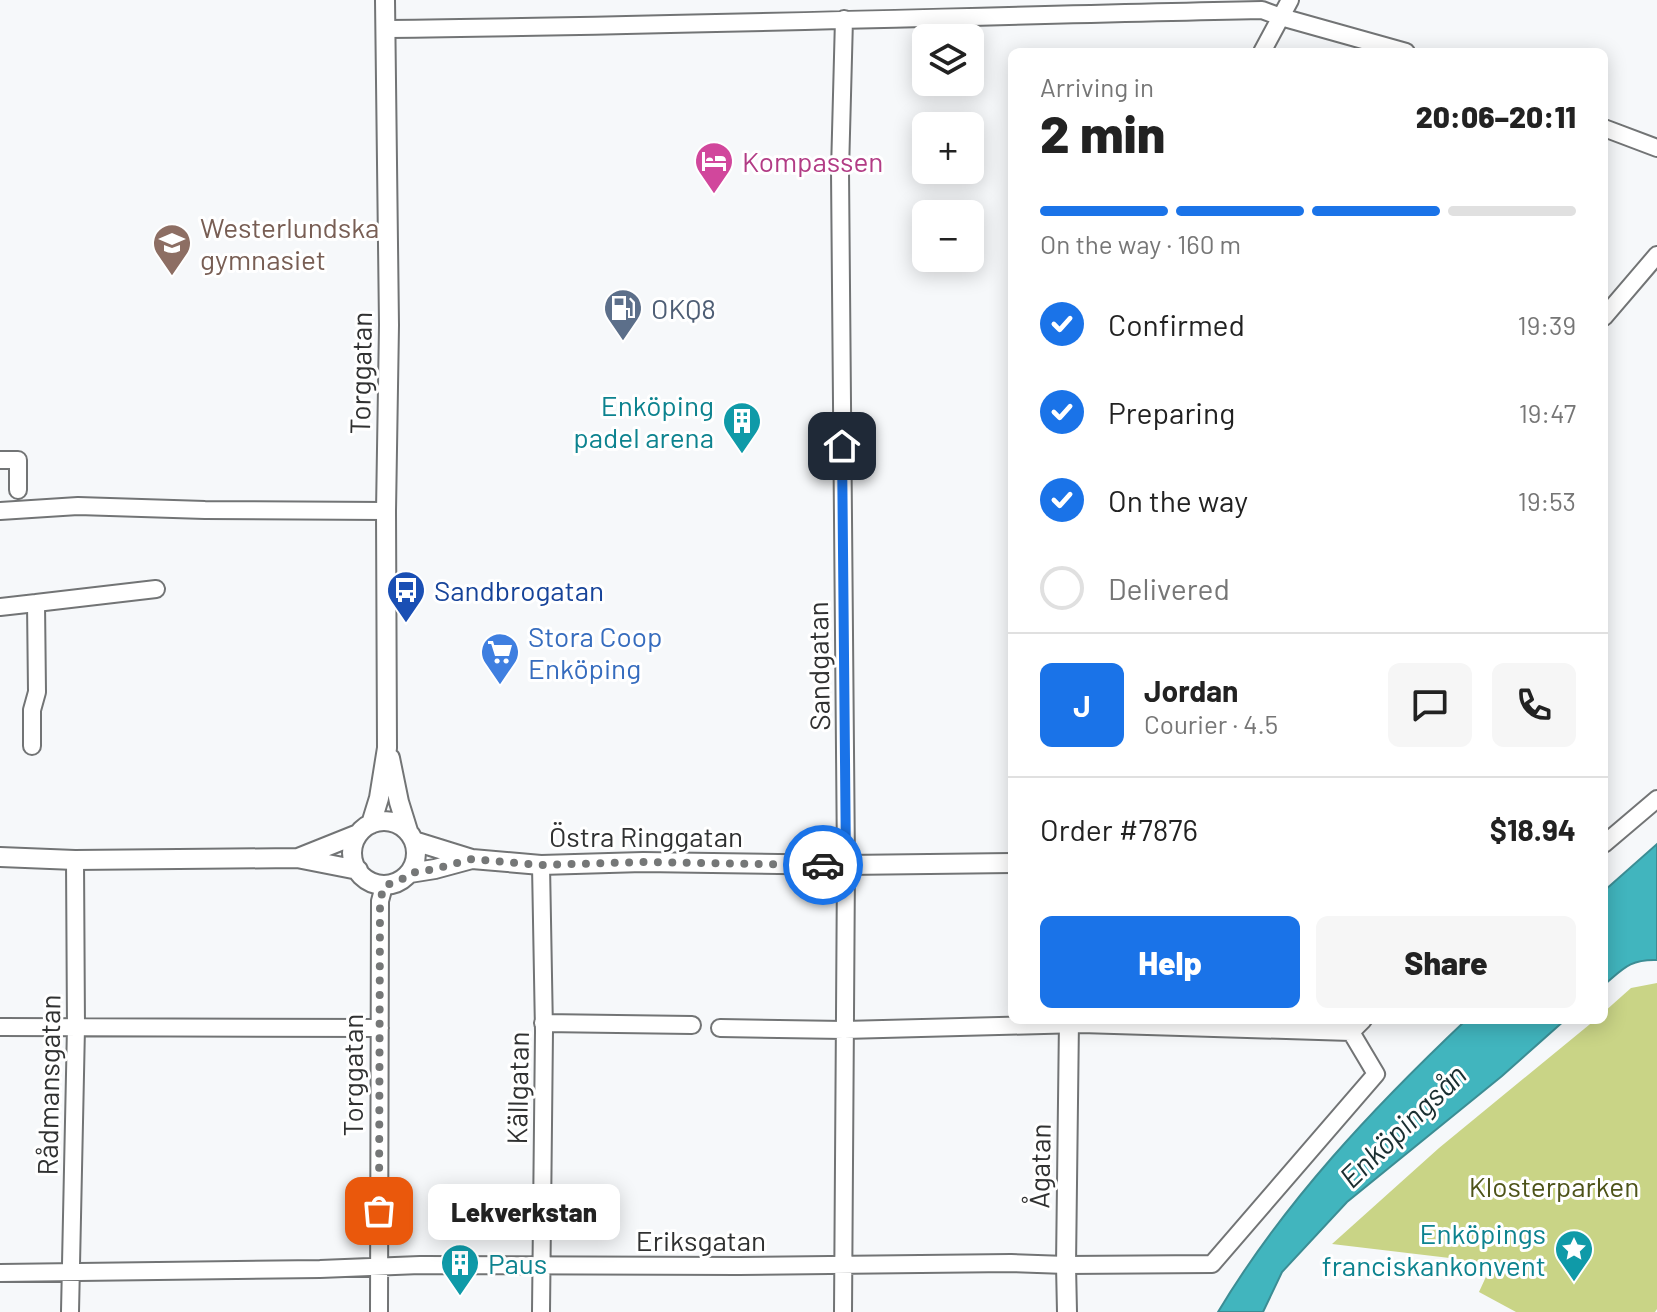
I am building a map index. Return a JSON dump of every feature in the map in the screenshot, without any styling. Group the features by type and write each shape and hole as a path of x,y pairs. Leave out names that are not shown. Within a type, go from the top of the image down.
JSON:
{"street":[{"name":"Torggatan","path":"365,829 379,798 387,748 389,325 385,0"},
{"path":"1264,48 1290,0"},
{"path":"387,29 621,27 1262,10 1392,48"},
{"name":"Sandgatan","path":"843,1312 846,865 840,171 844,19"},
{"path":"1608,130 1657,148"},
{"path":"1608,312 1657,255"},
{"path":"0,460 18,460 18,490"},
{"path":"0,511 78,506 386,511"},
{"path":"0,607 156,589"},
{"path":"32,746 32,710 37,692 36,603"},
{"name":"Torggatan","path":"387,748 399,802 411,836"},
{"path":"1608,841 1657,799"},
{"path":"297,858 383,821 389,821 400,825 411,836 416,849 410,873 384,886 361,875 354,865 352,854 353,844 365,829"},
{"name":"Östra Ringgatan","path":"411,836 472,859 541,865 643,862 846,865 1008,863"},
{"path":"0,857 75,860 297,858 358,870"},
{"name":"Östra Ringgatan","path":"410,873 472,859"},
{"name":"Rådmansgatan","path":"70,1312 76,1027 75,860"},
{"name":"Källgatan","path":"541,865 541,1312"},
{"name":"Torggatan","path":"379,1312 380,901 384,886"},
{"path":"543,1023 692,1025"},
{"path":"720,1028 844,1030 1013,1024"},
{"name":"Ågatan","path":"1067,1312 1069,1024"},
{"path":"1213,1024 1357,1026"},
{"name":"Eriksgatan","path":"0,1273 379,1266 1212,1264 1376,1074 1357,1026"},
{"path":"0,1027 380,1028"}],"green space":[{"name":"Klosterparken","path":"1657,983 1655,1312 1516,1312 1479,1292 1490,1268 1458,1259 1332,1244 1439,1148 1590,1024 1608,1024 1608,1008 1631,988"}],"water":[{"path":"1657,844 1657,960 1633,963 1608,982 1608,887"},
{"name":"Enköpingsån","path":"1462,1024 1560,1024 1502,1076 1347,1202 1282,1272 1263,1312 1218,1312 1301,1194 1397,1087"}],"way so far":[{"path":"379,1211 380,901 384,886 410,873 472,859 541,865 643,862 823,865"}],"place":[{"name":"Kompassen","path":"714,195"},
{"name":"Westerlundska gymnasiet","path":"172,277"},
{"name":"OKQ8","path":"623,342"},
{"name":"Enköping padel arena","path":"742,455"},
{"name":"Sandbrogatan","path":"406,624"},
{"name":"Stora Coop Enköping","path":"500,686"},
{"name":"Lekverkstan","path":"379,1211"},
{"name":"Enköpings franciskankonvent","path":"1574,1283"},
{"name":"Paus","path":"460,1297"}],"route":[{"path":"823,865 846,865 842,446"}]}
